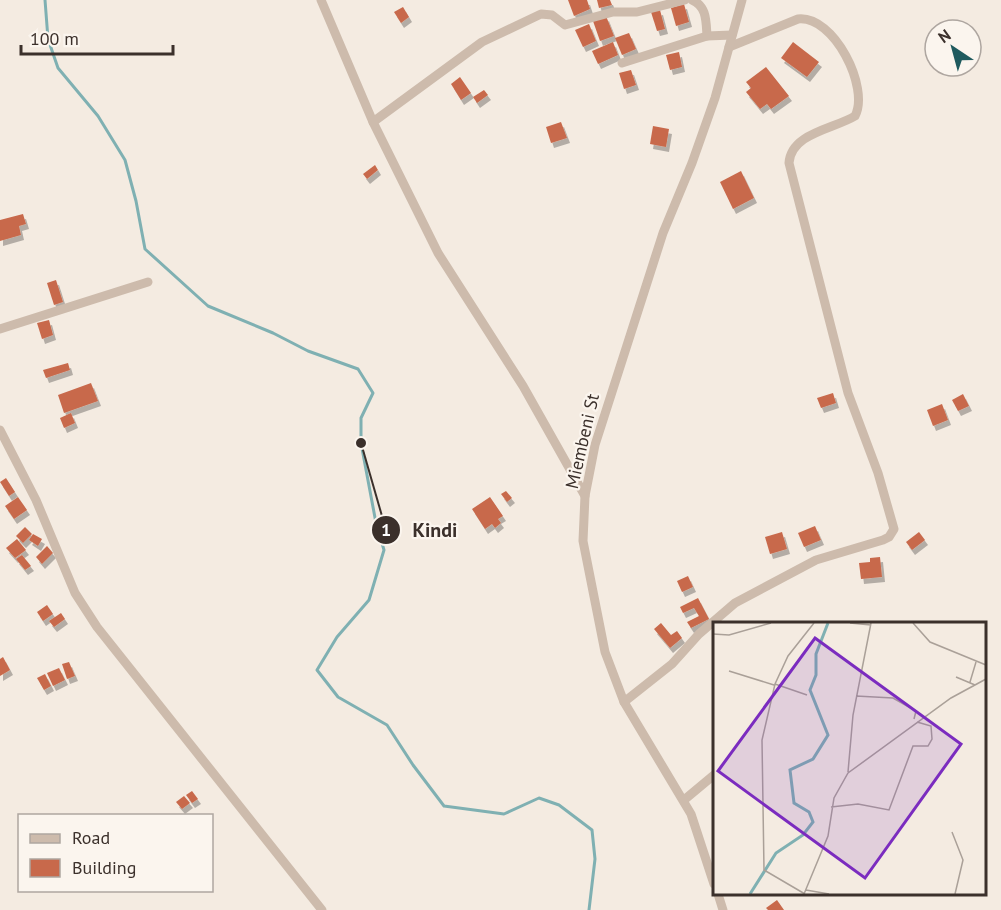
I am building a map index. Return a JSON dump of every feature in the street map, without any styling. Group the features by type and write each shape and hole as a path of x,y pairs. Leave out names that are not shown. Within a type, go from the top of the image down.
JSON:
{"street":[{"path":"321,0 374,122 438,253 523,386 585,496"},
{"path":"374,122 482,42 541,14 552,15 565,26 613,12 638,12 685,0"},
{"path":"692,0 698,3 705,12 707,36"},
{"name":"Miembeni St","path":"713,881 701,842 684,800 624,702 605,651 583,541 585,496 595,444 663,233 692,163 715,98 742,0"},
{"path":"624,702 672,664 706,627 735,603 816,560 883,540 889,537 894,529 878,473 848,393 789,163 790,154 797,143 855,116 860,100 851,70 843,48 829,32 806,18 798,19 729,47"},
{"path":"622,63 707,36 732,35"},
{"path":"0,329 148,282"},
{"path":"0,430 36,500 75,593 97,627 322,910"},
{"path":"684,800 713,776"},
{"path":"718,895 723,910"}],"building":[{"path":"568,0 587,0 590,9 574,16"},
{"path":"597,0 610,0 612,5 599,8"},
{"path":"684,4 689,22 676,26 671,8"},
{"path":"403,7 409,17 401,23 394,12"},
{"path":"660,10 665,29 657,31 651,12"},
{"path":"606,16 614,36 600,41 593,21"},
{"path":"589,24 596,41 583,47 575,30"},
{"path":"629,33 636,49 622,55 615,38"},
{"path":"613,42 618,55 598,64 592,51"},
{"path":"793,42 819,62 807,77 781,58"},
{"path":"679,52 682,67 670,70 666,55"},
{"path":"766,67 789,96 771,109 767,104 760,109 746,92 751,88 746,82"},
{"path":"631,70 636,85 624,89 619,73"},
{"path":"460,77 471,93 461,100 451,84"},
{"path":"484,90 488,95 477,103 473,97"},
{"path":"561,122 567,138 551,143 546,127"},
{"path":"653,126 669,129 666,147 650,144"},
{"path":"375,165 378,170 367,179 363,174"},
{"path":"741,171 754,198 733,209 720,182"},
{"path":"23,214 26,224 19,226 21,235 0,241 0,220"},
{"path":"56,280 63,302 54,305 47,283"},
{"path":"49,320 53,335 42,339 37,323"},
{"path":"68,363 70,370 46,378 43,370"},
{"path":"91,383 98,401 64,413 58,395"},
{"path":"833,393 836,403 821,408 817,398"},
{"path":"963,394 969,406 958,411 952,400"},
{"path":"942,404 948,420 933,426 927,410"},
{"path":"71,413 75,423 64,428 60,418"},
{"path":"6,478 15,492 9,496 0,482"},
{"path":"506,491 512,498 507,502 501,494"},
{"path":"18,497 27,510 14,519 5,506"},
{"path":"490,497 503,516 498,519 501,523 495,528 492,524 485,529 472,509"},
{"path":"815,526 821,540 804,547 798,533"},
{"path":"25,527 32,534 23,543 16,536"},
{"path":"782,532 787,549 770,554 765,537"},
{"path":"919,532 925,540 912,550 906,542"},
{"path":"33,534 42,539 38,546 29,540"},
{"path":"17,539 26,550 15,558 6,548"},
{"path":"47,546 53,553 42,564 36,557"},
{"path":"22,555 31,566 25,570 16,559"},
{"path":"880,557 882,577 861,579 859,563 870,562 870,558"},
{"path":"688,576 693,587 682,592 677,581"},
{"path":"698,598 709,619 691,628 687,622 699,616 694,608 683,613 680,607"},
{"path":"47,605 53,614 43,621 37,612"},
{"path":"61,613 65,619 54,627 49,621"},
{"path":"661,623 671,635 677,631 682,638 670,648 654,629"},
{"path":"3,657 10,670 0,676 0,659"},
{"path":"69,662 75,676 67,679 62,664"},
{"path":"59,668 65,680 53,686 47,673"},
{"path":"45,674 51,686 44,690 37,678"},
{"path":"192,791 198,799 192,803 186,795"},
{"path":"184,796 190,803 182,809 176,802"},
{"path":"777,900 784,910 766,908"}],"waterway":[{"path":"45,0 48,39 58,68 98,116 125,160 145,249 208,306 273,333 308,351 358,369 373,393 361,418 361,443 376,523 384,550 369,600 337,637 317,670 338,697 387,725 444,806 504,814 539,798 559,805 592,830 595,859 589,910"}],"place":[{"name":"Kindi","path":"361,443"}]}
